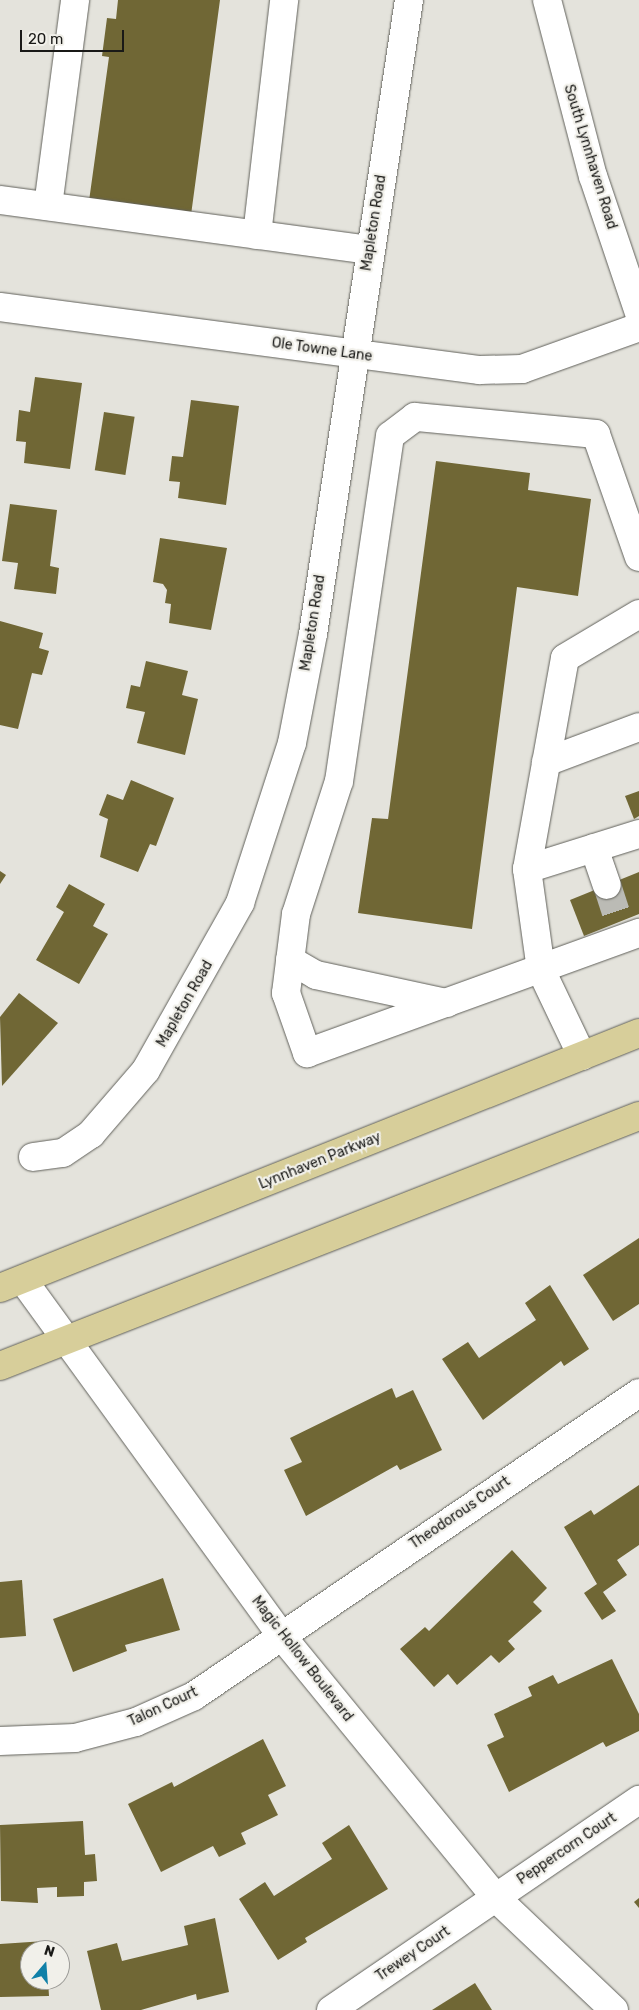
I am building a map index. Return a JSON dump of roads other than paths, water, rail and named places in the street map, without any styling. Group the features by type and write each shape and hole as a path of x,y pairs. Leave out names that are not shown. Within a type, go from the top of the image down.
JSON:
{"main road":[{"name":"Lynnhaven Parkway","path":"12,1284 639,1033"},
{"path":"0,1366 639,1116"}],"street":[{"path":"48,206 75,0"},
{"path":"257,235 284,0"},
{"name":"Mapleton Road","path":"33,1157 63,1153 91,1134 146,1070 240,903 292,743 409,0"},
{"name":"South Lynnhaven Road","path":"547,0 593,176 639,313"},
{"path":"0,200 370,250"},
{"name":"Ole Towne Lane","path":"0,306 480,370 522,369 639,327"},
{"path":"628,931 541,970 307,1053 286,993 296,914 339,782 390,436 415,417 596,434 639,557"},
{"path":"582,1056 541,970 527,869 565,658 639,614"},
{"path":"546,762 639,727"},
{"path":"527,869 594,848 637,841"},
{"path":"594,848 607,885"},
{"path":"290,960 316,975 447,1003"},
{"name":"Magic Hollow Boulevard","path":"12,1284 66,1341 280,1634 495,1897 614,2010"},
{"name":"Theodorous Court","path":"280,1634 639,1393"},
{"name":"Talon Court","path":"0,1741 75,1738 136,1722 194,1696 280,1634"},
{"name":"Peppercorn Court","path":"495,1897 639,1800"},
{"name":"Trewey Court","path":"330,2010 495,1897"}],"tunnel":[{"path":"607,885 619,922"}]}
